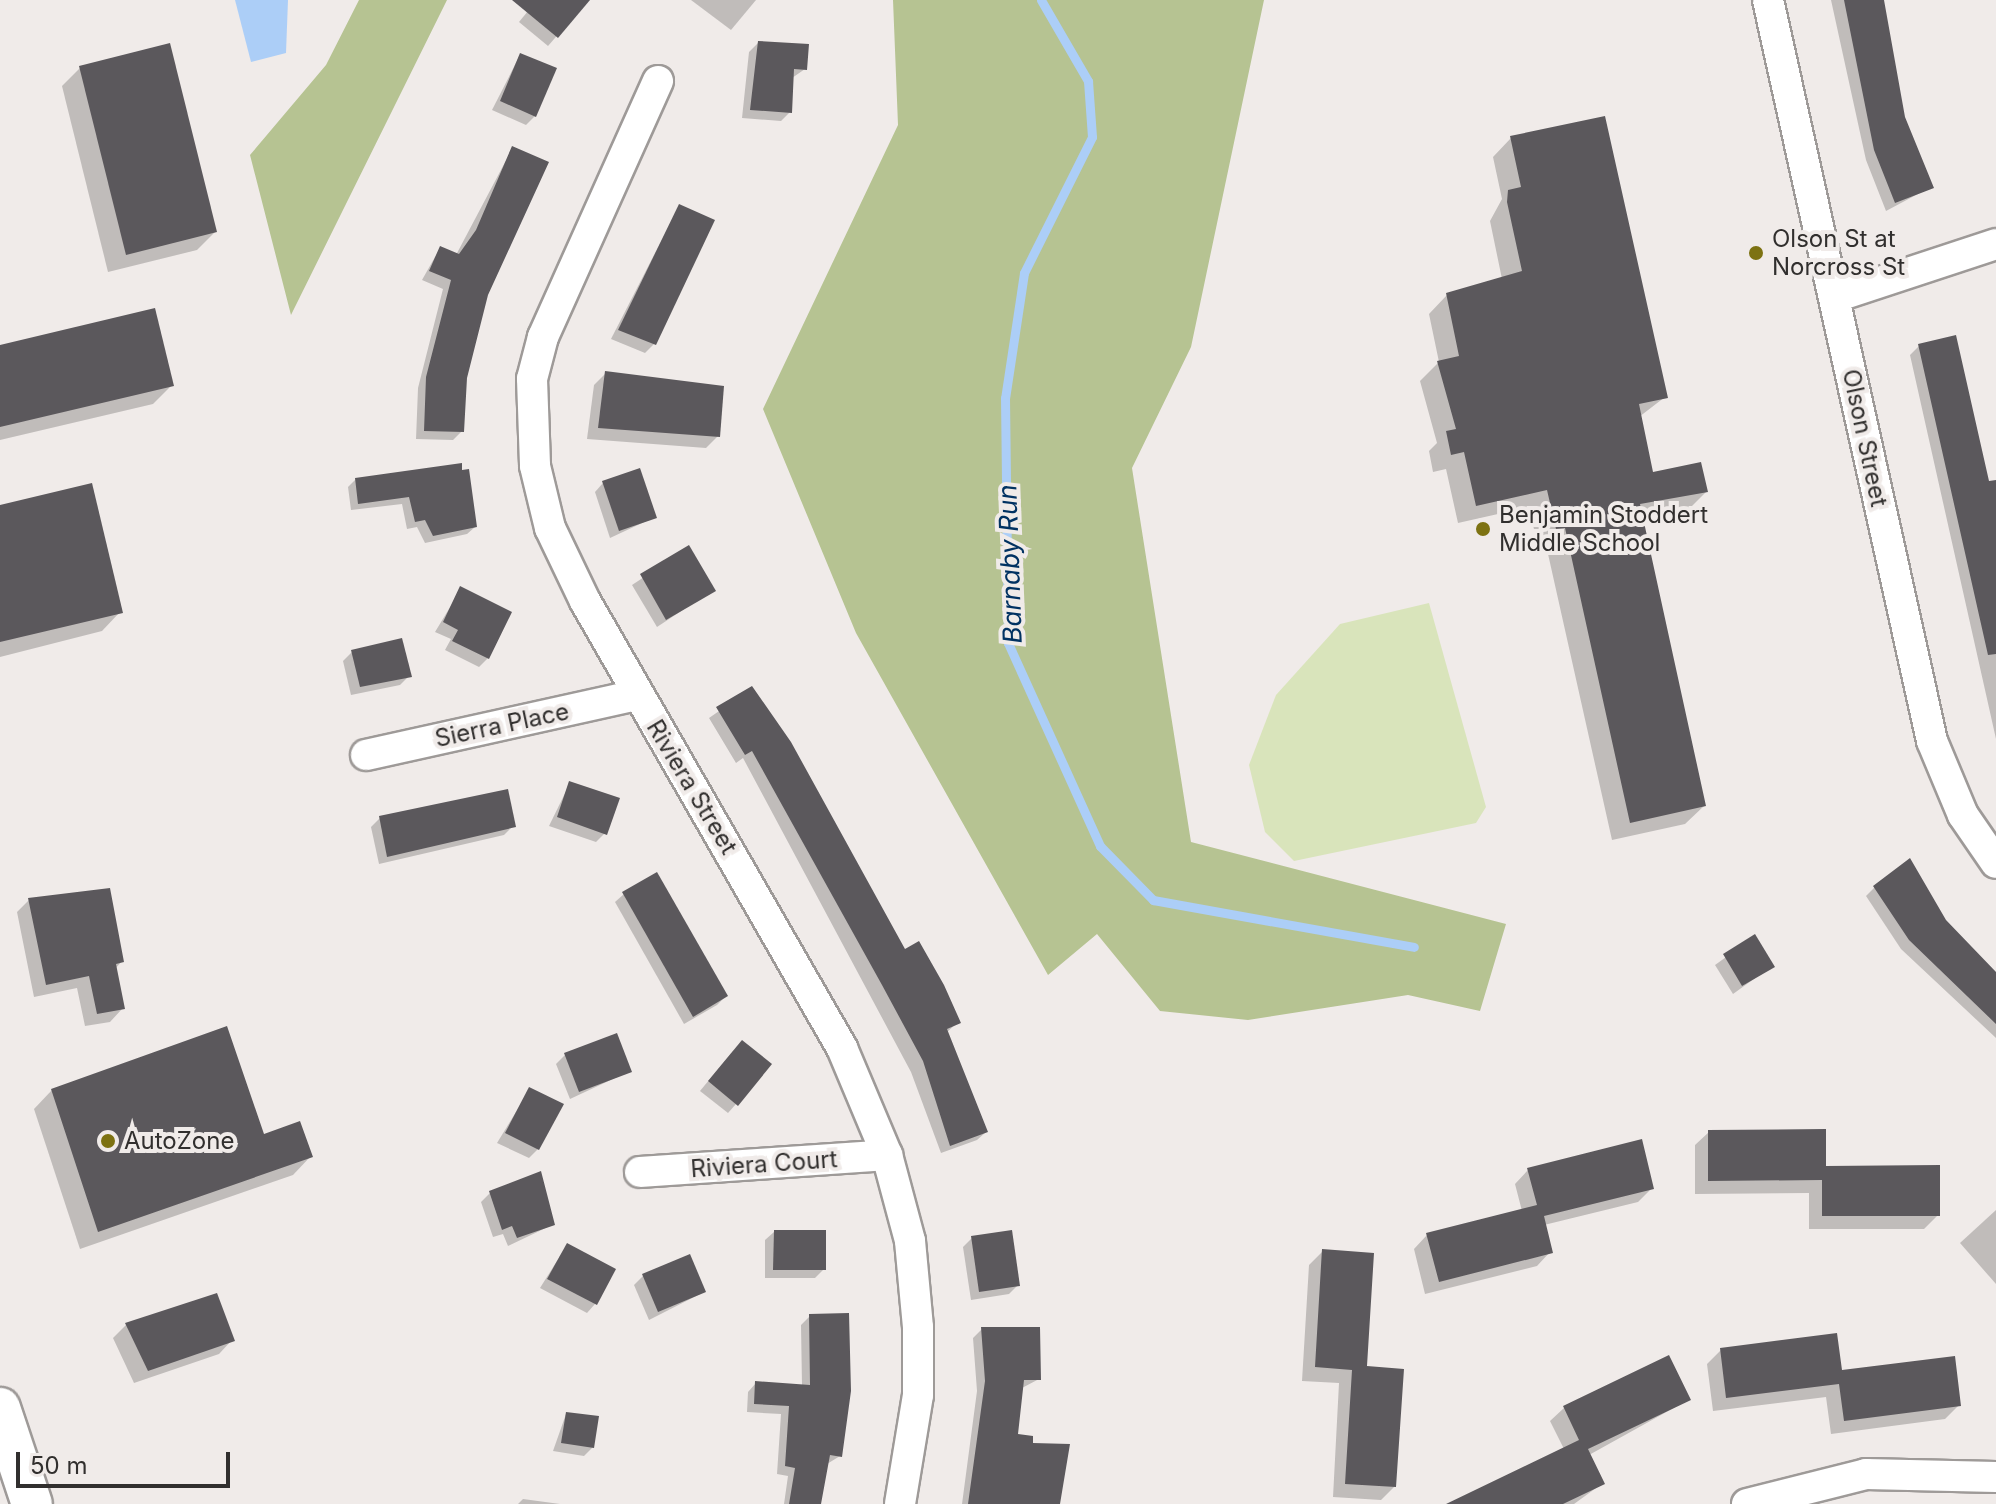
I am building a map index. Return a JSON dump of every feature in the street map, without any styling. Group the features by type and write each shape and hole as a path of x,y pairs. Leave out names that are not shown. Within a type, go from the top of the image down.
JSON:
{"main road":[{"path":"0,1408 32,1504"}],"street":[{"name":"Olson Street","path":"1768,0 1932,741 1963,815 1996,863"},
{"name":"Riviera Street","path":"658,81 543,337 532,379 535,466 550,528 637,695 842,1048 887,1155 910,1241 918,1327 918,1395 900,1504"},
{"path":"1835,297 1996,244"},
{"name":"Sierra Place","path":"366,755 637,695"},
{"name":"Riviera Court","path":"640,1172 887,1155"},
{"path":"1747,1504 1866,1474 1996,1477"}],"green space":[{"path":"359,0 447,0 291,315 250,155 326,65"},
{"path":"893,0 1264,0 1191,347 1132,468 1191,842 1506,924 1480,1011 1408,995 1248,1020 1160,1011 1097,934 1048,975 856,633 763,409 898,125"},
{"path":"1429,603 1486,807 1476,823 1294,861 1265,832 1249,765 1276,695 1340,624"}],"water":[{"path":"235,0 288,0 286,53 251,62"}],"building":[{"path":"512,0 590,0 558,38"},
{"path":"1844,0 1884,0 1905,117 1934,188 1895,203 1874,150"},
{"path":"758,41 809,44 807,70 794,69 792,113 750,110"},
{"path":"170,43 217,232 126,255 79,66"},
{"path":"520,53 557,68 536,117 500,101"},
{"path":"1605,116 1668,398 1639,404 1653,472 1701,462 1708,492 1640,504 1706,806 1630,823 1565,528 1556,529 1547,490 1476,506 1464,452 1451,455 1446,431 1456,429 1437,361 1459,356 1446,293 1522,271 1507,202 1508,190 1521,187 1510,136"},
{"path":"512,146 549,162 488,295 467,378 464,432 424,431 426,377 451,280 429,271 440,246 459,254 476,230"},
{"path":"679,204 715,220 656,345 618,330"},
{"path":"155,308 174,386 0,427 0,345"},
{"path":"1956,335 1989,481 1996,480 1996,654 1988,655 1918,344"},
{"path":"605,371 724,386 720,437 598,428"},
{"path":"462,463 462,470 469,469 477,527 433,536 425,520 415,522 409,497 358,504 355,478"},
{"path":"640,468 657,518 619,531 602,481"},
{"path":"92,483 123,613 0,642 0,505"},
{"path":"689,545 716,591 666,620 640,574"},
{"path":"460,586 512,612 489,659 452,641 458,630 443,622"},
{"path":"402,638 412,677 360,687 351,650"},
{"path":"752,686 791,742 905,949 919,941 944,985 961,1023 947,1029 988,1132 950,1146 923,1061 752,751 745,755 716,707"},
{"path":"569,781 620,798 607,835 557,817"},
{"path":"508,789 516,827 387,857 379,816"},
{"path":"1910,858 1946,920 1996,972 1996,1024 1909,940 1873,886"},
{"path":"657,872 728,996 693,1017 622,892"},
{"path":"110,888 124,962 116,964 125,1009 97,1014 89,976 46,985 28,898"},
{"path":"1755,934 1775,967 1742,986 1723,954"},
{"path":"227,1026 264,1134 300,1121 313,1157 98,1232 51,1089"},
{"path":"617,1033 632,1072 579,1092 564,1053"},
{"path":"742,1040 772,1064 738,1106 708,1081"},
{"path":"529,1087 564,1104 539,1150 505,1133"},
{"path":"1826,1129 1826,1166 1940,1165 1940,1216 1822,1216 1822,1180 1708,1181 1708,1130"},
{"path":"1642,1139 1654,1189 1544,1216 1553,1253 1439,1282 1426,1233 1537,1205 1527,1168"},
{"path":"541,1171 555,1225 517,1238 512,1226 502,1230 489,1191"},
{"path":"774,1230 826,1230 826,1270 773,1270"},
{"path":"1012,1230 1020,1286 979,1292 971,1236"},
{"path":"567,1243 616,1269 597,1305 547,1279"},
{"path":"1322,1249 1374,1253 1367,1366 1404,1369 1396,1487 1345,1484 1352,1370 1315,1367"},
{"path":"690,1254 706,1292 658,1312 642,1274"},
{"path":"217,1293 235,1341 148,1371 125,1323"},
{"path":"849,1313 851,1391 842,1457 830,1455 821,1504 789,1504 795,1468 785,1466 789,1406 754,1404 755,1381 810,1385 809,1314"},
{"path":"981,1327 1040,1327 1041,1380 1024,1380 1018,1434 1033,1436 1033,1443 1070,1444 1060,1504 968,1504 985,1381"},
{"path":"1837,1333 1842,1370 1955,1356 1961,1406 1844,1421 1839,1384 1726,1398 1720,1348"},
{"path":"1669,1355 1691,1400 1588,1449 1605,1484 1563,1504 1446,1504 1579,1440 1563,1406"},
{"path":"566,1412 599,1416 594,1448 561,1443"}],"waterway":[{"name":"Barnaby Run","path":"1041,0 1088,81 1092,137 1024,273 1005,398 1008,643 1100,846 1153,900 1414,947"}],"place":[{"name":"Olson St at Norcross St","path":"1756,253"},
{"name":"Benjamin Stoddert Middle School","path":"1483,529"},
{"name":"AutoZone","path":"108,1141"}]}
